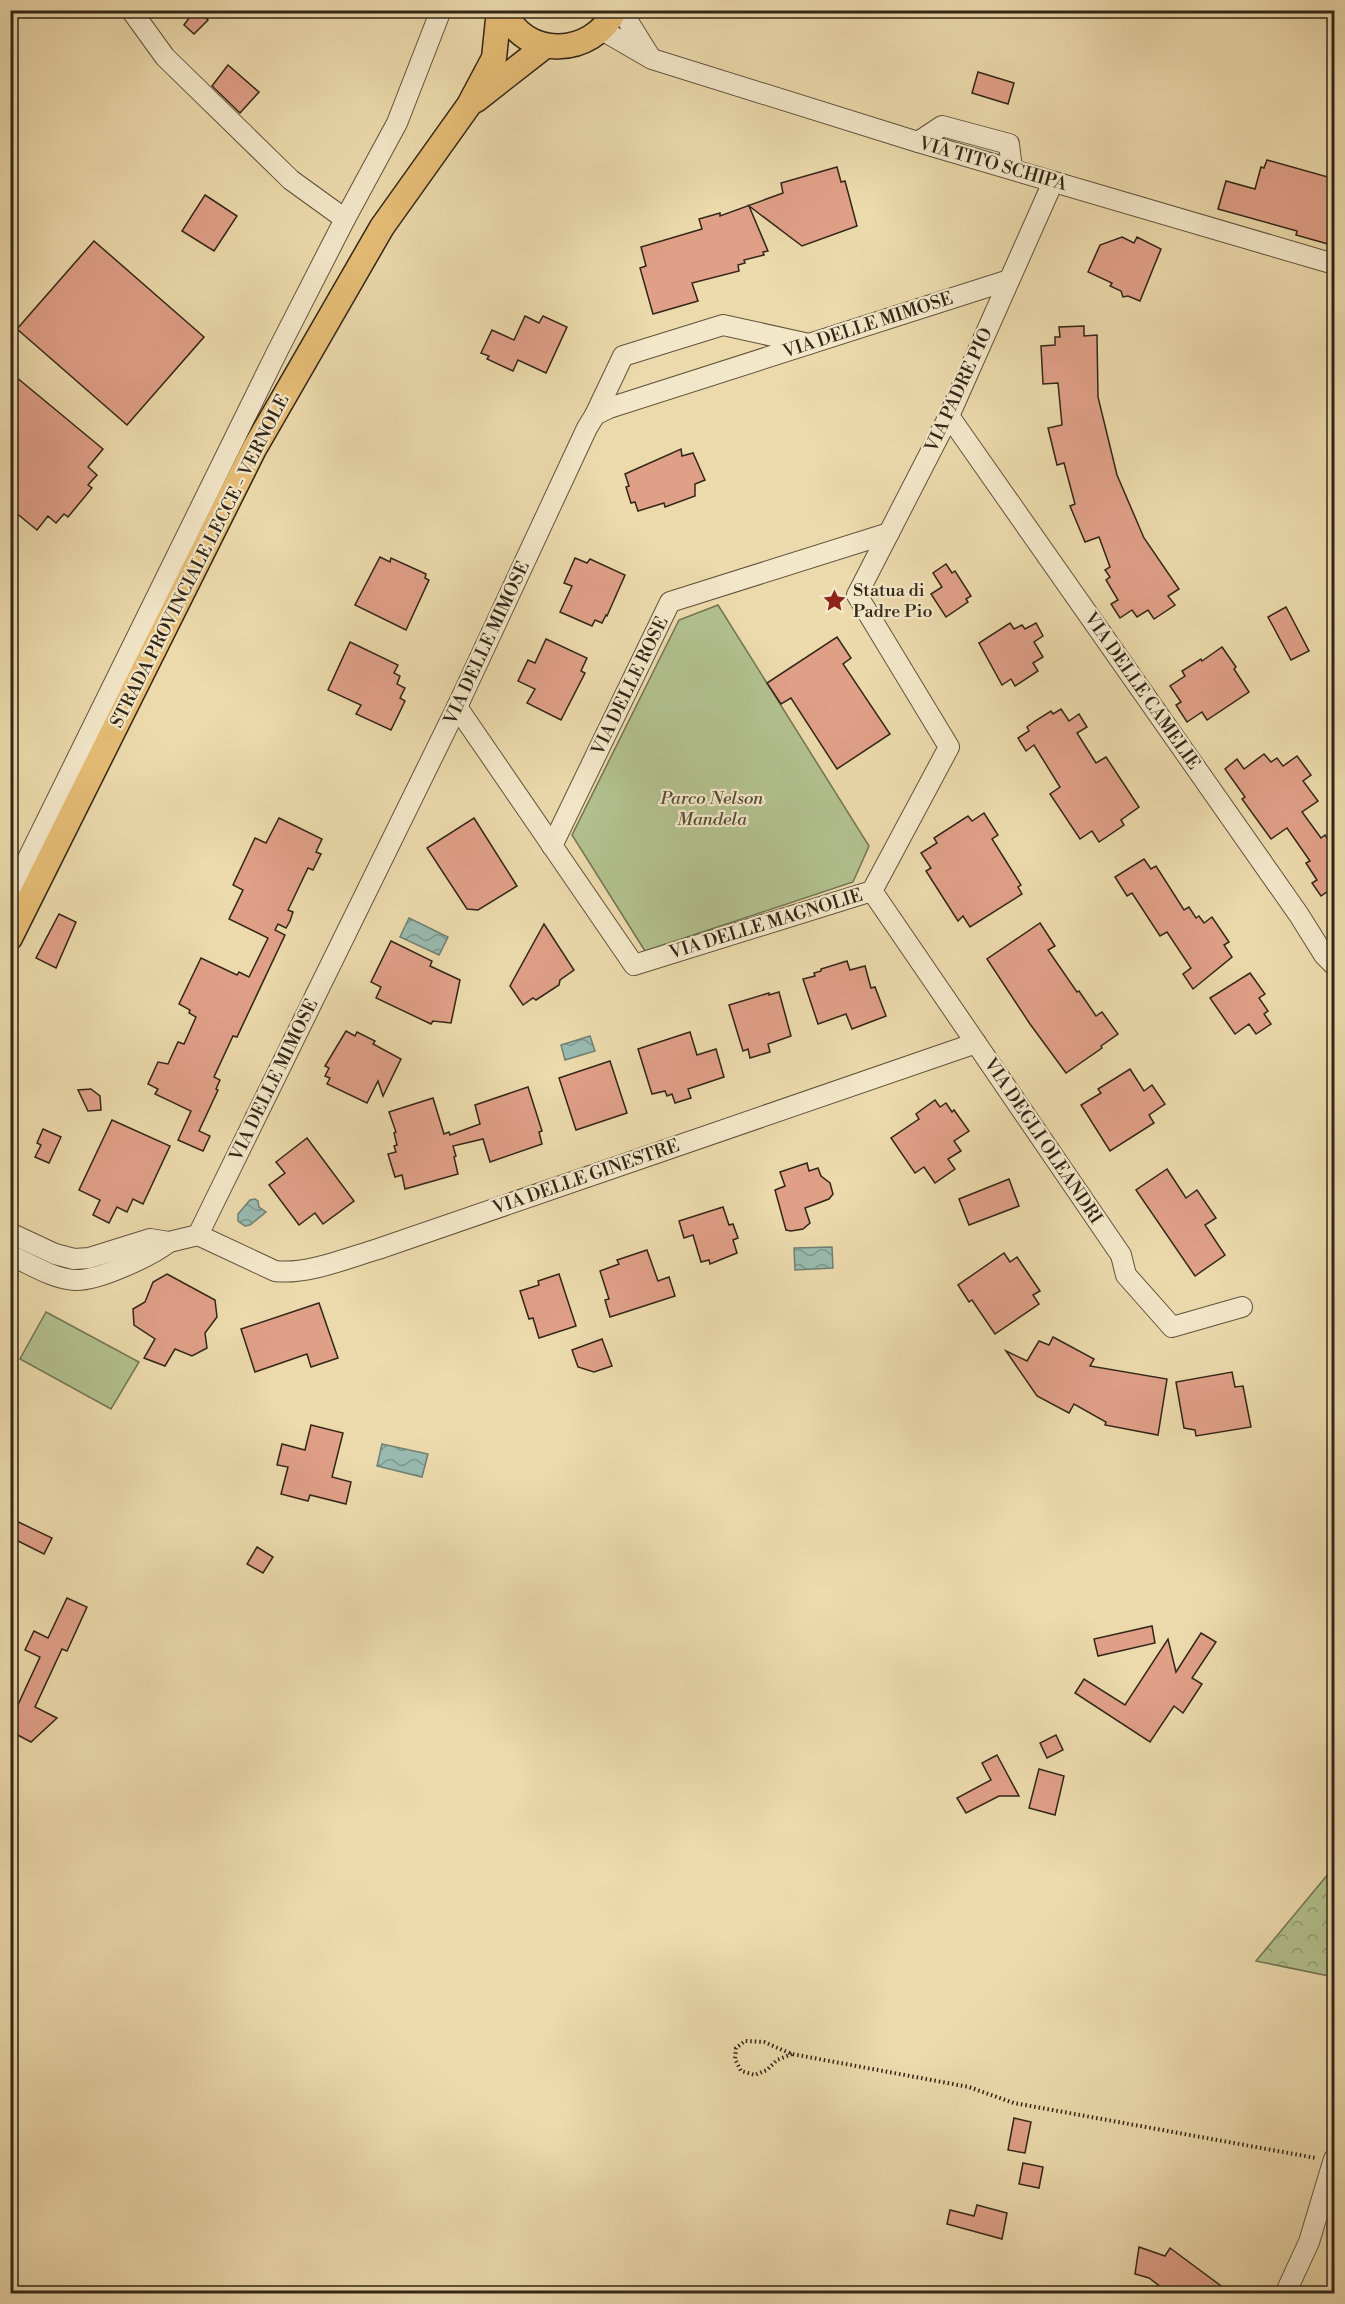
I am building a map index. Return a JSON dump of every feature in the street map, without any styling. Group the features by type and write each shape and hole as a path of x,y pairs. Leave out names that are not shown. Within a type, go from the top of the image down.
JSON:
{"main road":[{"name":"STRADA PROVINCIALE LECCE - VERNOLE","path":"501,10 517,31 530,40 545,46 566,48 585,42 609,20"},
{"name":"STRADA PROVINCIALE LECCE - VERNOLE","path":"12,935 254,448 382,227 469,105 494,58 501,10"},
{"name":"STRADA PROVINCIALE LECCE - VERNOLE","path":"469,105 545,46"}],"street":[{"path":"131,10 165,57 291,180 345,219"},
{"path":"12,935 11,893 277,352 345,219 398,123 441,10"},
{"path":"621,10 652,59"},
{"name":"VIA TITO SCHIPA","path":"609,20 652,59 918,142 1335,264"},
{"name":"VIA PADRE PIO","path":"857,595 949,416 1053,182"},
{"name":"VIA DELLE MIMOSE","path":"198,1235 457,707 595,415 609,408 1009,280"},
{"path":"595,415 623,356 723,325 809,344"},
{"name":"VIA DELLE CAMELIE","path":"949,416 1299,915 1324,955 1335,965"},
{"name":"VIA DELLE ROSE","path":"552,846 670,602 889,533"},
{"name":"VIA DELLE MAGNOLIE","path":"457,707 634,965 872,891 949,747 857,595"},
{"name":"VIA DEGLI OLEANDRI","path":"872,891 1121,1255 1126,1275 1172,1327 1242,1307"},
{"name":"VIA DELLE GINESTRE","path":"198,1235 275,1271 288,1273 304,1270 378,1249 976,1043"},
{"path":"10,1233 55,1254 74,1259 88,1258 150,1239 169,1242 198,1235"},
{"path":"10,1255 54,1275 76,1280 96,1276 155,1253 169,1242"},
{"path":"1285,2294 1309,2242 1334,2161"}],"path":[{"path":"792,2054 777,2060 766,2070 754,2075 741,2071 735,2059 736,2048 745,2041 764,2042 792,2054 969,2087 1014,2103 1334,2161"}],"green space":[{"name":"Parco Nelson Mandela","path":"718,605 869,846 853,882 645,951 572,835 679,620"},
{"path":"46,1312 139,1362 111,1409 20,1359"},
{"path":"1329,1873 1334,1876 1334,1977 1256,1961"}],"water":[{"path":"409,918 448,937 439,955 400,937"},
{"path":"590,1036 595,1051 565,1060 561,1045"},
{"path":"255,1199 259,1207 266,1212 250,1225 245,1226 238,1221 238,1214 250,1200"},
{"path":"832,1247 833,1268 795,1270 794,1248"},
{"path":"382,1444 428,1454 422,1477 377,1466"}],"building":[{"path":"195,10 198,10 208,20 194,34 184,25"},
{"path":"228,65 259,92 240,113 212,86"},
{"path":"978,72 1014,83 1008,104 972,93"},
{"path":"1267,160 1335,179 1335,246 1296,235 1297,231 1218,209 1226,181 1255,189 1261,167 1264,168"},
{"path":"837,167 841,182 845,181 857,226 802,246 749,206 768,251 763,252 764,255 744,260 745,263 738,265 739,271 692,283 698,301 653,314 640,268 646,266 641,247 702,229 699,219 720,213 720,216 783,193 781,183"},
{"path":"205,195 237,216 214,251 182,231"},
{"path":"1122,237 1134,243 1137,237 1161,249 1140,301 1128,296 1123,297 1121,291 1110,286 1112,283 1088,272 1100,245"},
{"path":"94,241 204,337 127,425 17,329"},
{"path":"525,316 539,323 543,316 567,327 546,373 518,360 513,371 487,359 489,356 481,353 492,330 514,340"},
{"path":"1084,326 1084,336 1097,335 1098,397 1117,475 1144,538 1179,589 1168,596 1175,605 1154,619 1148,610 1137,617 1132,610 1120,618 1111,604 1118,600 1106,580 1110,577 1105,570 1110,567 1099,537 1085,542 1070,506 1075,504 1064,463 1057,465 1048,428 1062,425 1058,383 1043,384 1041,346 1055,345 1055,337 1060,337 1059,327"},
{"path":"10,372 103,449 88,467 97,475 88,485 92,488 68,517 64,514 56,523 48,516 37,530 10,508"},
{"path":"681,449 682,456 693,453 705,480 695,484 695,496 665,507 664,503 638,511 635,502 631,503 625,474"},
{"path":"380,557 390,562 391,558 426,574 425,578 429,580 406,630 355,605"},
{"path":"575,558 587,563 590,559 625,575 602,623 595,620 592,626 560,612 572,586 564,583"},
{"path":"946,564 952,573 955,571 971,596 966,599 968,602 946,617 931,594 942,587 933,573"},
{"path":"1286,607 1309,651 1291,660 1268,617"},
{"path":"1010,623 1014,629 1022,625 1025,629 1036,623 1043,636 1034,642 1043,657 1033,663 1038,671 1015,686 1011,679 1002,685 979,643"},
{"path":"837,637 851,658 843,664 890,734 837,769 791,698 781,704 767,683"},
{"path":"546,639 587,658 581,671 585,673 561,720 527,703 535,689 518,681 528,660 535,663"},
{"path":"350,642 398,665 394,673 400,676 397,684 405,688 400,698 405,701 391,730 356,714 361,705 328,690"},
{"path":"1222,647 1249,692 1207,720 1202,712 1187,722 1176,705 1181,702 1170,686 1185,676 1182,671"},
{"path":"1061,709 1069,721 1079,714 1087,727 1077,733 1096,763 1106,757 1139,807 1121,820 1124,825 1099,842 1092,831 1080,839 1050,794 1060,787 1034,745 1026,751 1018,738 1029,731 1027,727 1035,721 1051,711 1053,714"},
{"path":"1264,754 1271,762 1277,758 1283,766 1297,756 1311,775 1303,781 1318,801 1302,812 1321,838 1325,835 1335,850 1335,886 1321,896 1312,883 1317,880 1306,863 1310,861 1287,828 1271,839 1242,799 1245,797 1225,769 1237,759 1244,769"},
{"path":"984,813 998,835 992,839 1021,885 1018,887 1022,894 970,927 963,916 958,921 926,871 931,868 921,853 937,843 934,838 968,816 972,821"},
{"path":"279,818 322,839 316,852 321,854 313,870 308,868 288,910 293,912 286,928 278,924 275,930 285,935 237,1037 233,1036 214,1077 220,1080 216,1089 218,1090 199,1131 210,1136 203,1151 178,1140 191,1111 155,1094 158,1089 148,1084 158,1062 168,1064 178,1042 184,1044 196,1017 189,1013 190,1010 179,1004 201,958 237,975 239,972 249,977 268,938 229,919 243,890 233,885 255,838 266,843"},
{"path":"474,818 517,886 478,910 467,909 427,848"},
{"path":"1144,859 1151,869 1156,866 1184,910 1189,907 1196,918 1199,916 1204,923 1212,917 1229,942 1224,945 1232,957 1193,989 1183,974 1191,968 1167,932 1160,936 1132,893 1127,896 1115,877"},
{"path":"59,914 76,922 56,968 36,958"},
{"path":"1040,923 1055,946 1048,950 1077,992 1079,991 1096,1016 1102,1012 1118,1034 1066,1073 987,959"},
{"path":"544,924 574,970 560,980 559,985 536,1000 533,998 523,1005 510,986"},
{"path":"391,941 432,961 430,966 460,980 451,1023 433,1021 431,1024 376,998 381,987 371,982"},
{"path":"847,961 850,970 865,966 871,988 875,987 886,1016 852,1029 846,1014 818,1024 803,979 815,976 814,973 821,969"},
{"path":"1250,973 1265,994 1259,998 1268,1011 1264,1014 1271,1024 1256,1034 1249,1024 1235,1034 1210,998"},
{"path":"779,992 791,1036 768,1044 770,1052 750,1058 748,1049 743,1051 729,1005"},
{"path":"346,1031 355,1036 357,1032 375,1041 373,1044 401,1059 383,1096 378,1081 367,1103 327,1084 330,1078 325,1076 329,1068 325,1066"},
{"path":"690,1032 697,1055 716,1049 724,1077 688,1089 691,1098 675,1103 672,1094 667,1096 665,1091 652,1094 638,1049"},
{"path":"610,1061 627,1113 576,1130 559,1078"},
{"path":"1130,1069 1144,1091 1152,1085 1165,1104 1149,1115 1154,1123 1110,1151 1081,1105 1101,1093 1098,1089"},
{"path":"528,1087 542,1131 539,1132 542,1144 490,1162 483,1139 453,1146 458,1174 405,1189 402,1175 395,1177 388,1154 396,1152 394,1133 396,1132 389,1112 433,1098 444,1134 449,1132 450,1135 480,1124 475,1105"},
{"path":"91,1089 100,1096 101,1110 88,1111 78,1090"},
{"path":"935,1100 940,1107 946,1103 952,1112 954,1110 969,1131 954,1141 961,1151 948,1159 955,1169 935,1183 924,1167 915,1173 891,1138 919,1119 916,1114"},
{"path":"112,1120 170,1146 143,1204 133,1199 127,1212 117,1207 109,1223 93,1215 100,1200 79,1190"},
{"path":"43,1129 61,1137 49,1163 35,1157 41,1145 37,1143"},
{"path":"307,1138 354,1201 323,1224 315,1213 299,1225 269,1185 285,1173 276,1162"},
{"path":"807,1163 809,1171 818,1168 821,1176 830,1183 833,1194 829,1199 805,1208 810,1223 803,1229 786,1230 775,1190 785,1186 780,1172"},
{"path":"1167,1169 1186,1198 1197,1190 1216,1218 1205,1225 1225,1255 1195,1276 1136,1190"},
{"path":"1009,1179 1019,1206 969,1225 959,1199"},
{"path":"723,1207 729,1225 733,1224 738,1238 733,1240 737,1253 710,1264 709,1260 701,1262 693,1235 684,1238 679,1221"},
{"path":"647,1250 658,1281 669,1277 675,1296 610,1317 605,1300 609,1299 600,1271 619,1264 617,1260"},
{"path":"1004,1253 1010,1262 1017,1257 1040,1291 1033,1295 1039,1304 995,1334 972,1300 969,1302 958,1285"},
{"path":"167,1274 215,1300 217,1317 205,1333 207,1348 192,1356 175,1349 165,1366 144,1358 155,1339 134,1325 133,1309 145,1302 153,1282"},
{"path":"559,1274 576,1326 539,1338 533,1318 529,1319 520,1291 539,1285 538,1281"},
{"path":"319,1303 338,1358 311,1367 307,1354 255,1372 241,1329"},
{"path":"1053,1337 1094,1359 1090,1366 1167,1379 1158,1435 1105,1425 1106,1422 1074,1404 1069,1413 1037,1396 1006,1351 1027,1361 1039,1341 1049,1345"},
{"path":"602,1339 612,1366 594,1372 578,1367 572,1350"},
{"path":"1232,1372 1235,1387 1243,1386 1251,1427 1196,1436 1195,1430 1184,1428 1176,1382"},
{"path":"311,1425 343,1433 332,1477 351,1482 346,1504 310,1495 308,1501 281,1494 288,1467 277,1465 282,1444 305,1450"},
{"path":"10,1518 52,1538 44,1554 10,1537"},
{"path":"257,1547 273,1557 263,1573 247,1564"},
{"path":"67,1598 87,1607 67,1651 62,1649 35,1707 57,1718 31,1742 10,1731 10,1722 40,1657 25,1650 34,1631 48,1638"},
{"path":"1152,1626 1155,1643 1098,1656 1094,1639"},
{"path":"1201,1633 1216,1642 1192,1678 1202,1684 1183,1713 1174,1706 1150,1742 1075,1693 1084,1679 1125,1705 1168,1639 1176,1672"},
{"path":"1056,1735 1063,1750 1047,1758 1040,1743"},
{"path":"997,1755 1019,1796 999,1796 966,1813 957,1798 991,1780 982,1763"},
{"path":"1039,1769 1064,1776 1055,1815 1029,1808"},
{"path":"1014,2118 1031,2122 1025,2153 1008,2150"},
{"path":"1023,2163 1043,2167 1039,2188 1019,2184"},
{"path":"977,2205 1007,2213 1002,2239 947,2224 950,2210 974,2216"},
{"path":"1139,2247 1165,2256 1170,2248 1232,2294 1170,2294 1149,2278 1135,2274"}],"place":[{"name":"Statua di Padre Pio","path":"835,600"}]}
